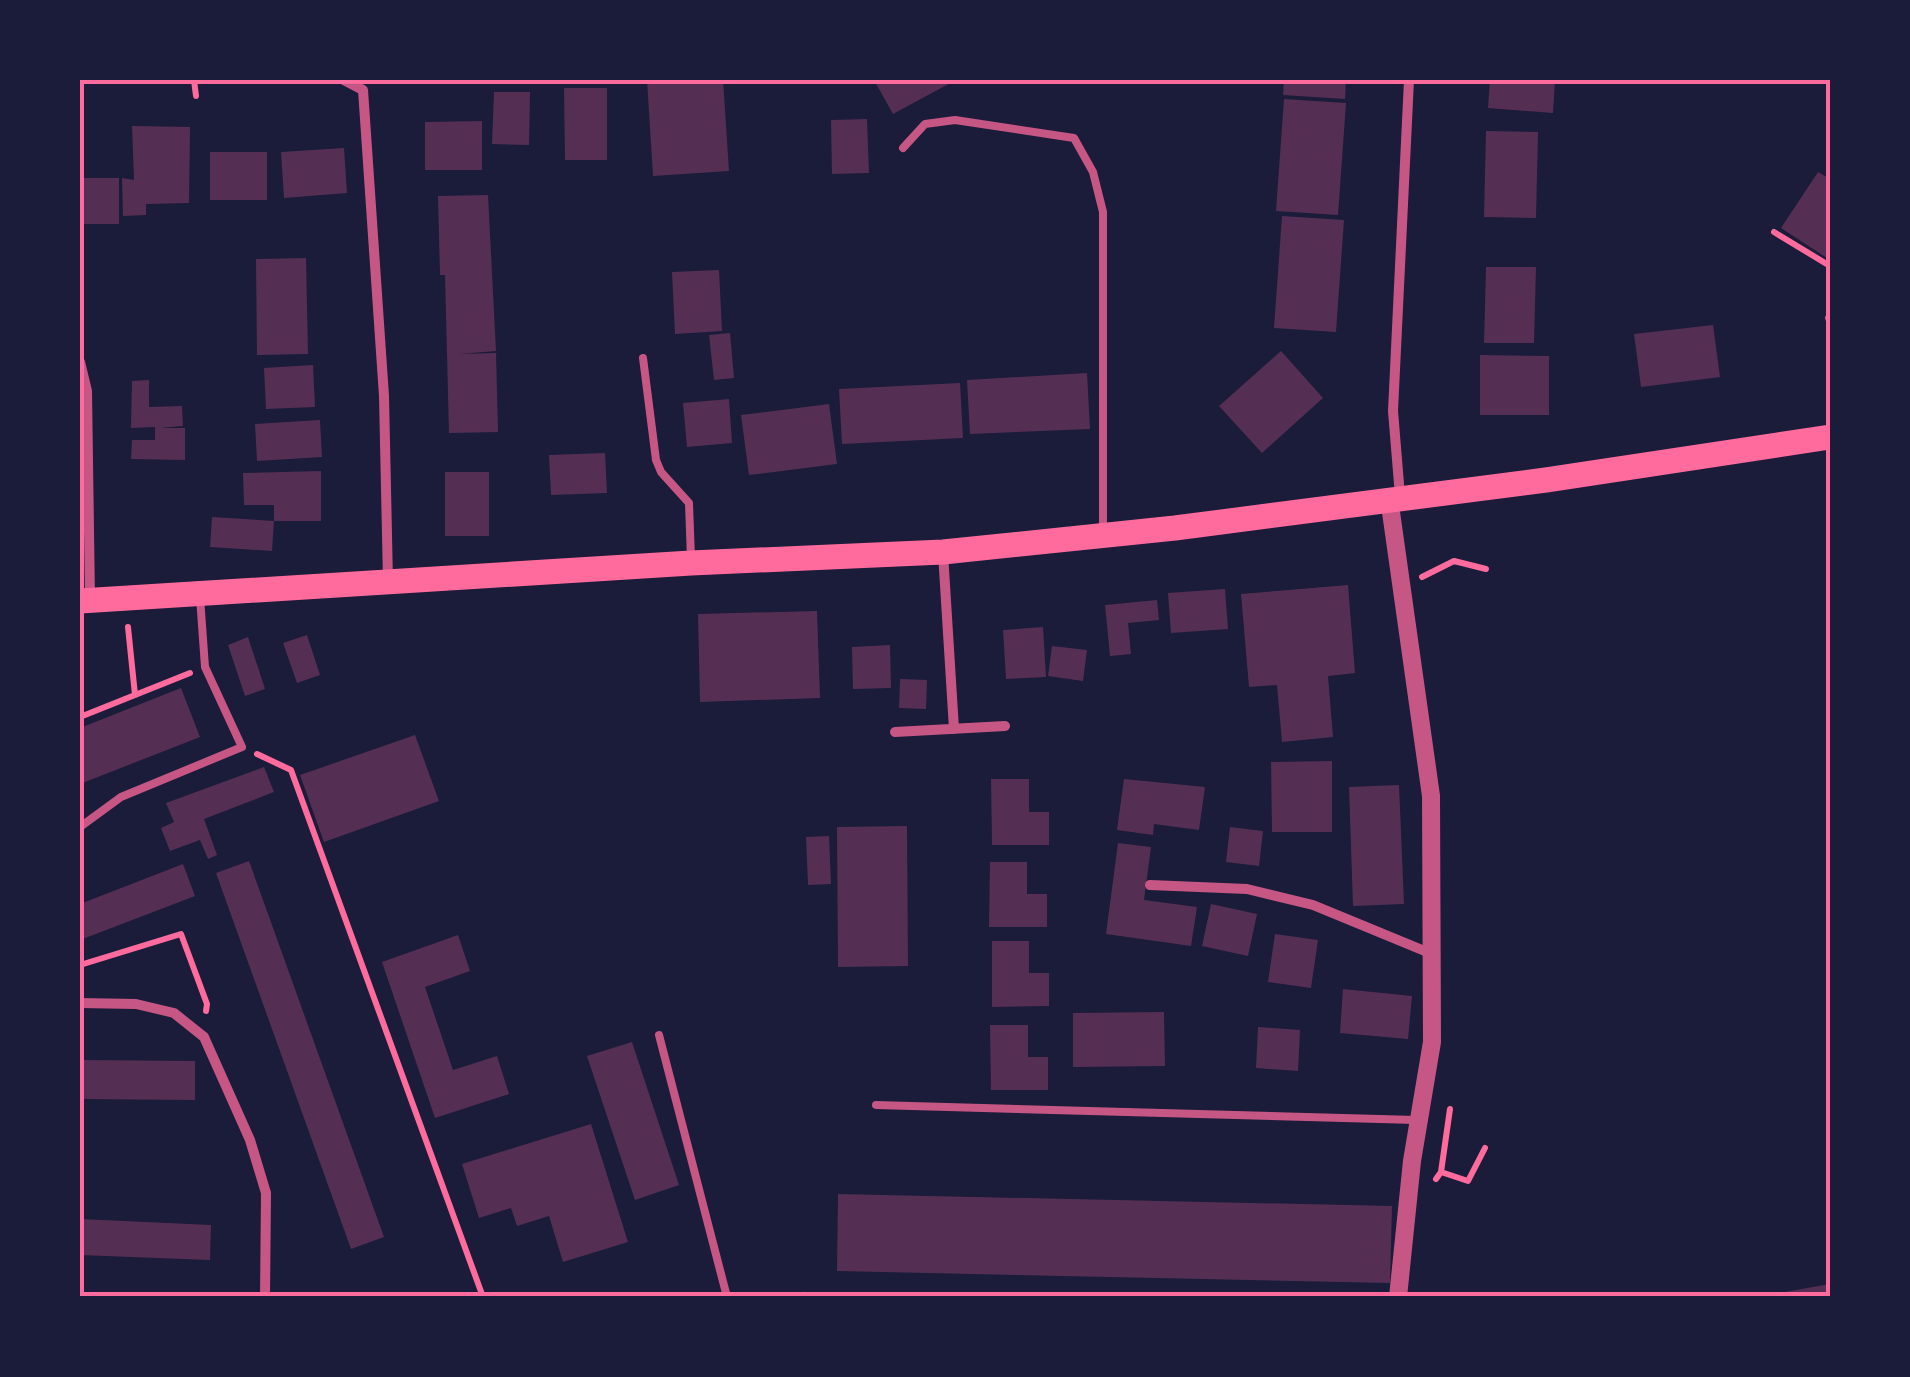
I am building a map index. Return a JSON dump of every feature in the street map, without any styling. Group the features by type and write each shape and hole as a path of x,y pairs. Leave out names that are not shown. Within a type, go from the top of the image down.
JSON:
{"main road":[{"path":"85,601 691,563 943,552 1546,480 1830,438"}],"street":[{"path":"344,80 364,90 384,396 388,582"},
{"path":"1398,1297 1412,1161 1432,1042 1431,796 1402,592 1394,497 1393,412 1410,80"},
{"path":"80,362 87,391 85,601"},
{"path":"943,552 954,729"},
{"path":"895,732 1005,726"},
{"path":"1150,885 1247,889 1296,901 1432,954"},
{"path":"80,1003 136,1004 174,1012 204,1037 250,1140 266,1193 265,1297"}],"lane":[{"path":"903,148 925,124 955,120 1074,138 1093,172 1103,212 1104,535"},
{"path":"643,358 656,460 690,503 691,563"},
{"path":"80,826 121,797 242,747 205,668 200,592"},
{"path":"659,1036 727,1297"},
{"path":"876,1105 1421,1120"}],"path":[{"path":"194,80 196,96"},
{"path":"1774,232 1830,266"},
{"path":"1402,592 1440,566 1454,562 1486,569"},
{"path":"125,599 135,695"},
{"path":"80,717 205,668"},
{"path":"242,747 291,770 483,1297"},
{"path":"80,966 181,934 206,1004 204,1037"},
{"path":"1441,1172 1468,1181 1485,1148"}],"building":[{"path":"647,80 723,80 729,171 653,176"},
{"path":"874,80 956,80 893,114"},
{"path":"1284,80 1346,80 1345,99 1283,95"},
{"path":"1490,80 1555,80 1553,113 1488,108"},
{"path":"564,88 607,88 607,160 565,160"},
{"path":"494,92 530,92 529,145 492,144"},
{"path":"1284,99 1346,103 1338,215 1276,211"},
{"path":"867,119 869,173 832,174 831,120"},
{"path":"482,121 482,170 425,170 425,122"},
{"path":"132,126 190,127 189,203 146,204 146,215 123,216 122,178 134,180"},
{"path":"1486,131 1538,132 1536,218 1484,217"},
{"path":"344,148 347,193 284,198 281,152"},
{"path":"210,152 267,152 267,200 210,200"},
{"path":"1818,172 1830,179 1830,260 1781,228"},
{"path":"80,178 119,178 119,224 80,224"},
{"path":"488,195 496,351 459,354 496,353 498,432 449,433 445,275 440,275 438,196"},
{"path":"1282,216 1344,220 1336,332 1274,328"},
{"path":"306,258 308,354 257,355 256,259"},
{"path":"1486,267 1536,267 1534,343 1484,343"},
{"path":"719,270 722,331 675,334 672,272"},
{"path":"1713,325 1720,377 1641,387 1634,334"},
{"path":"730,333 734,378 714,380 709,335"},
{"path":"1281,351 1323,398 1262,453 1219,406"},
{"path":"1480,355 1549,356 1549,415 1480,415"},
{"path":"313,365 315,407 266,409 264,368"},
{"path":"1087,373 1090,429 970,434 967,380"},
{"path":"149,380 149,407 182,406 183,426 160,428 185,428 185,460 131,459 132,440 155,440 155,427 131,428 132,381"},
{"path":"960,383 963,438 842,444 839,389"},
{"path":"729,399 732,443 687,447 683,403"},
{"path":"829,404 837,464 749,475 741,415"},
{"path":"320,420 322,457 257,461 255,424"},
{"path":"605,453 607,493 551,495 549,455"},
{"path":"321,471 321,521 274,521 274,505 244,505 243,473"},
{"path":"445,472 489,472 489,536 445,536"},
{"path":"212,517 274,521 272,551 210,547"},
{"path":"1348,585 1355,673 1328,676 1333,737 1282,742 1277,685 1249,687 1241,594"},
{"path":"1225,589 1228,629 1171,633 1168,593"},
{"path":"1157,600 1159,620 1128,623 1131,654 1110,656 1105,605"},
{"path":"817,611 820,698 700,702 698,614"},
{"path":"1043,627 1046,677 1006,679 1003,630"},
{"path":"307,635 320,675 297,683 283,643"},
{"path":"248,637 265,689 245,696 228,645"},
{"path":"890,645 891,688 853,689 852,647"},
{"path":"1052,646 1087,650 1083,681 1048,676"},
{"path":"900,679 927,680 926,709 899,708"},
{"path":"181,688 200,737 80,784 80,728"},
{"path":"415,735 439,801 324,842 300,775"},
{"path":"1332,761 1332,832 1272,832 1271,762"},
{"path":"264,767 274,792 204,819 217,855 208,859 200,840 170,851 161,828 174,822 166,803"},
{"path":"991,779 1029,779 1029,812 1049,812 1049,845 992,845"},
{"path":"1124,779 1205,787 1199,830 1154,824 1153,835 1117,830"},
{"path":"1399,785 1404,904 1353,906 1349,787"},
{"path":"907,826 908,966 838,967 837,827"},
{"path":"1230,827 1263,831 1259,866 1226,862"},
{"path":"829,836 831,884 808,885 806,837"},
{"path":"1118,843 1151,847 1144,900 1197,907 1191,946 1106,934"},
{"path":"249,861 384,1237 351,1249 216,873"},
{"path":"990,862 1027,862 1027,894 1047,894 1047,927 989,927"},
{"path":"183,864 195,896 80,940 80,904"},
{"path":"1211,904 1257,914 1248,956 1202,946"},
{"path":"1275,934 1318,940 1311,988 1268,982"},
{"path":"458,935 470,971 425,987 453,1070 497,1056 509,1094 435,1118 382,962"},
{"path":"992,941 1029,941 1029,973 1049,973 1049,1006 992,1007"},
{"path":"1343,989 1412,996 1408,1039 1340,1033"},
{"path":"1164,1012 1165,1066 1073,1067 1073,1013"},
{"path":"990,1025 1028,1025 1028,1057 1048,1057 1048,1090 991,1090"},
{"path":"1258,1027 1300,1030 1298,1071 1256,1068"},
{"path":"632,1042 679,1185 635,1200 587,1056"},
{"path":"80,1060 195,1061 195,1100 80,1099"},
{"path":"591,1124 628,1242 563,1262 549,1216 517,1226 511,1208 479,1218 462,1164"},
{"path":"838,1194 1392,1206 1390,1283 837,1271"},
{"path":"80,1219 211,1225 210,1260 80,1255"},
{"path":"1830,1284 1830,1297 1779,1297 1779,1293"}]}
